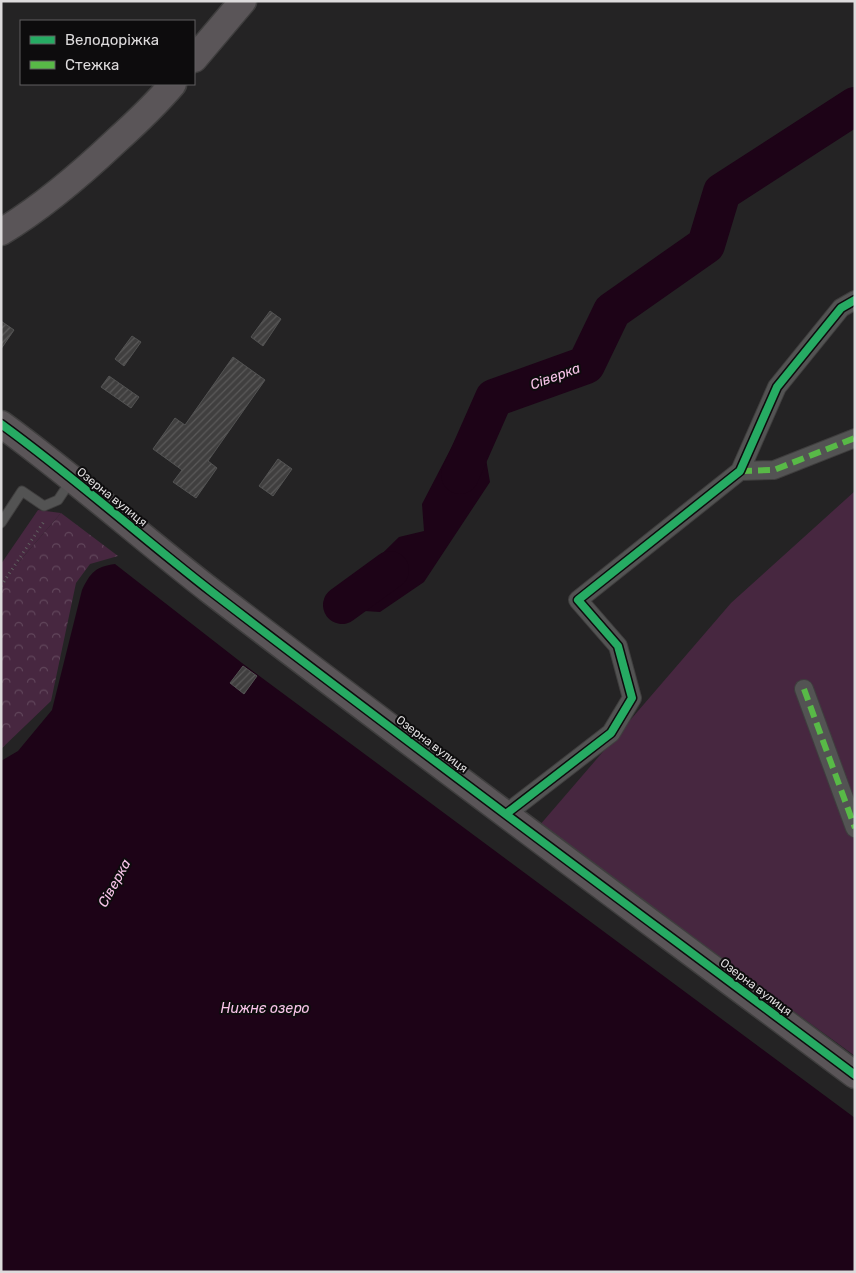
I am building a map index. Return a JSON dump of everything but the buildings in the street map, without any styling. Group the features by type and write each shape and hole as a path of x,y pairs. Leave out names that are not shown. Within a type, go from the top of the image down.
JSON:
{"street":[{"path":"195,58 243,1"},
{"path":"1,232 51,198 88,168 155,105 172,85"},
{"path":"506,814 611,734 632,698 618,646 578,600 740,471 777,387 842,308 855,300"},
{"name":"Озерна вулиця","path":"1,424 65,490 211,591 855,1074"},
{"path":"740,471 774,470 855,438"},
{"path":"804,689 855,828"}],"lane":[{"path":"1,523 22,491 44,506 65,490"}],"path":[{"path":"1,586 65,490"}],"green space":[{"path":"855,491 855,1056 539,826 731,603"},
{"path":"38,510 61,513 1,583 1,564"},
{"path":"61,513 118,556 90,564 76,583 51,701 1,749 1,583"}],"water":[{"path":"462,427 487,429 485,453 490,482 424,582 380,612 349,610 351,584 399,537 424,531 422,504"},
{"name":"Нижнє озеро","path":"115,564 242,663 855,1118 855,1272 1,1272 1,761 18,751 52,710 82,590 94,571"}],"waterway":[{"name":"Сіверка","path":"460,475 494,398 586,365 612,311 706,245 722,192 855,106"},
{"name":"Сіверка","path":"342,605 390,570"}],"marked path":[{"path":"740,471 774,470 855,438"},
{"path":"804,689 855,828"}],"cycle path":[{"path":"506,814 611,733 632,698 618,646 578,600 740,471 777,387 841,308 855,300"},
{"path":"1,424 292,653 855,1075"}]}
